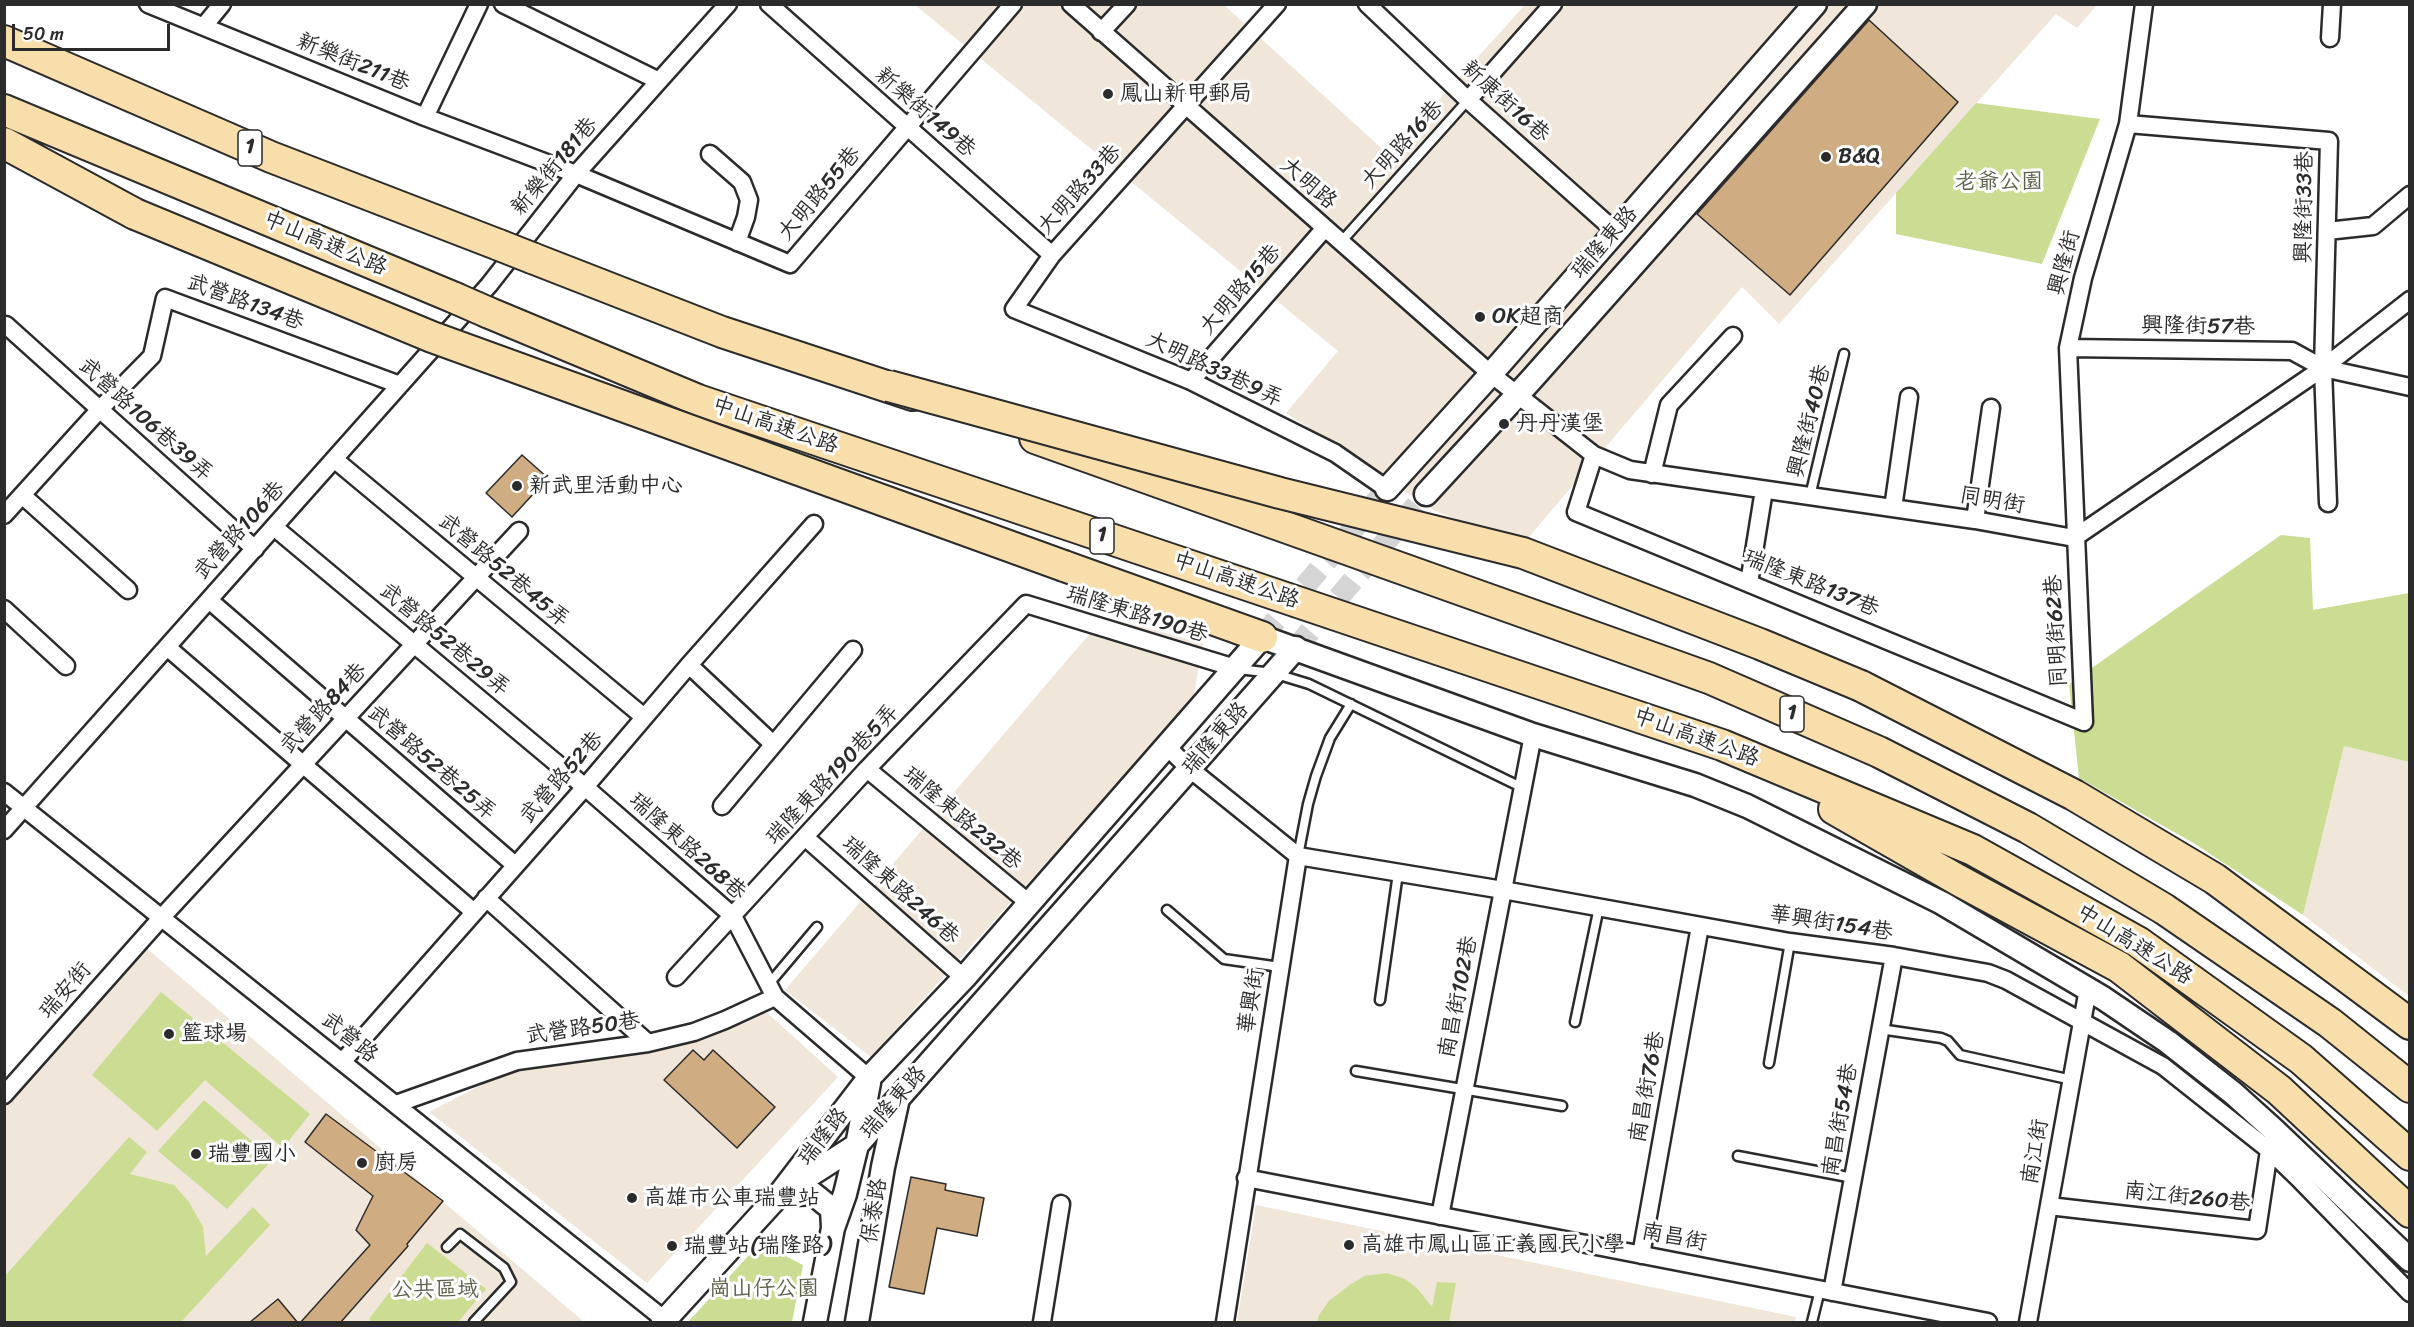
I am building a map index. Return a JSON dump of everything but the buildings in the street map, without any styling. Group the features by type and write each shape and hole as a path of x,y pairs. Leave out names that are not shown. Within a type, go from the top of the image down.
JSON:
{"highway":[{"name":"中山高速公路","path":"4,41 271,157 722,332 889,386 1708,678 1879,752 2028,828 2164,909 2330,1023 2409,1087"},
{"name":"中山高速公路","path":"4,110 454,298 488,298 698,400 1722,745 1973,850 2138,942 2301,1059 2409,1155"},
{"path":"4,142 135,214 432,337 1262,637"},
{"path":"889,386 1280,493 1523,553 1760,644 1861,686 2074,795 2215,879 2409,1024"},
{"path":"1722,745 1958,880 2119,967 2279,1090 2409,1212"}],"street":[{"name":"新樂街211巷","path":"148,4 425,117 480,4"},
{"path":"204,26 222,4"},
{"path":"503,4 527,10 659,81"},
{"name":"新樂街181巷","path":"488,298 576,174 728,4"},
{"name":"新樂街149巷","path":"769,4 1052,255"},
{"name":"大明路55巷","path":"425,117 576,174 790,264 1012,4"},
{"name":"大明路","path":"1071,4 1491,374 1518,395"},
{"path":"1101,32 1126,4"},
{"name":"大明路33巷","path":"1014,309 1052,255 1277,4"},
{"name":"新康街16巷","path":"1366,4 1468,100 1615,231"},
{"path":"1468,100 1553,4"},
{"name":"瑞隆東路","path":"1387,489 1491,374 1815,4"},
{"name":"瑞隆東路","path":"1426,494 1518,395 1865,4"},
{"name":"興隆街","path":"2074,538 2068,348 2083,278 2128,124 2144,4"},
{"path":"2330,38 2332,4"},
{"path":"1775,50 1802,75"},
{"name":"興隆街33巷","path":"2128,124 2329,141 2323,368 2328,503"},
{"path":"710,154 742,182 749,200 746,217 736,242"},
{"path":"2327,231 2373,226 2409,195"},
{"name":"大明路15巷","path":"1191,381 1325,228"},
{"name":"武營路134巷","path":"4,515 100,409 152,356 165,298 400,385"},
{"name":"武營路106巷","path":"4,830 400,385 488,298"},
{"path":"2074,538 2323,368 2409,300"},
{"name":"大明路33巷9弄","path":"1014,309 1191,381 1335,453 1387,489"},
{"name":"武營路106巷39弄","path":"6,325 255,549"},
{"path":"1652,474 1669,405 1733,336"},
{"name":"興隆街57巷","path":"2068,348 2292,351 2323,368 2409,387"},
{"name":"同明街","path":"1518,395 1594,455 1630,470 1975,520 2074,538"},
{"path":"1893,508 1909,397"},
{"path":"1975,520 1991,408"},
{"name":"瑞隆東路137巷","path":"1594,455 1576,512 2084,722"},
{"name":"武營路52巷45弄","path":"334,459 644,717"},
{"path":"1749,583 1764,490"},
{"path":"22,495 128,590"},
{"name":"武營路52巷","path":"342,1061 585,788 689,665 814,524"},
{"name":"武營路52巷29弄","path":"273,527 585,788"},
{"name":"武營路84巷","path":"162,917 519,531"},
{"name":"同明街62巷","path":"2074,538 2084,722"},
{"name":"武營路52巷25弄","path":"209,600 515,865"},
{"name":"瑞隆東路190巷","path":"1026,604 1235,668"},
{"name":"瑞隆東路190巷5弄","path":"676,977 867,769 1026,604"},
{"path":"4,609 66,666"},
{"path":"1262,637 1533,735 1695,785 1747,806 1942,903 2088,988 2168,1042 2233,1093 2271,1140 2409,1260"},
{"name":"瑞隆東路","path":"857,1145 870,1078 964,978 1262,637"},
{"path":"167,647 474,912"},
{"name":"瑞隆東路","path":"857,1145 1296,648"},
{"path":"722,806 853,650"},
{"path":"689,665 773,744"},
{"name":"南昌街102巷","path":"1440,1216 1533,735"},
{"path":"1166,746 1190,769 1298,856"},
{"name":"瑞隆東路232巷","path":"867,769 1029,903"},
{"name":"瑞隆東路268巷","path":"585,788 733,916 771,991 870,1078"},
{"name":"武營路","path":"4,792 664,1321"},
{"name":"瑞隆東路246巷","path":"806,838 964,978"},
{"name":"華興街154巷","path":"1298,856 1503,890 1790,942 1894,956 1988,973 2006,980 2163,1066 2271,1140 2298,1178 2409,1293"},
{"name":"華興街","path":"1225,1323 1298,856"},
{"path":"486,898 648,1043"},
{"name":"瑞安街","path":"4,1095 162,917"},
{"name":"南昌街76巷","path":"1641,1255 1700,926"},
{"name":"南昌街54巷","path":"1826,1291 1853,1178 1894,956"},
{"name":"南江街","path":"2028,1323 2088,988"},
{"name":"武營路50巷","path":"396,1104 517,1060 648,1043 694,1032 726,1020 771,991"},
{"name":"瑞隆路","path":"664,1321 779,1195 870,1078"},
{"name":"保泰路","path":"857,1323 883,1167 897,1099"},
{"path":"834,1125 883,1167"},
{"name":"南江街260巷","path":"2049,1206 2257,1230 2271,1140"},
{"name":"保泰路","path":"815,1323 833,1228 845,1194 857,1145"},
{"name":"瑞隆路","path":"779,1195 857,1145"},
{"name":"南昌街","path":"1246,1178 1988,1323"},
{"path":"779,1195 812,1193 832,1209 833,1228"},
{"path":"1042,1323 1060,1204"}],"lane":[{"name":"大明路16巷","path":"1341,242 1468,100"},
{"name":"興隆街40巷","path":"1810,496 1844,354"},
{"path":"1235,668 1273,673 1309,684 1523,788"},
{"path":"1298,856 1316,776 1330,738 1351,704"},
{"path":"1380,1000 1398,873"},
{"path":"1575,1022 1599,907"},
{"path":"1167,910 1224,959 1280,968"},
{"path":"771,991 817,927"},
{"path":"1769,1063 1790,942"},
{"path":"1880,1029 1941,1038 1948,1041 1960,1055 2072,1080"},
{"path":"1356,1071 1563,1106"},
{"path":"1738,1156 1853,1178"},
{"path":"447,1247 460,1234 504,1268 511,1282 474,1323"},
{"path":"1812,1323 1826,1291"}],"shaded area":[{"path":"915,5 1224,5 1389,155 1525,5 2097,5 2077,28 2056,14 1779,324 1742,287 1523,544 1435,511 1286,413 1338,351"},
{"path":"1104,617 1203,643 1193,700 871,1057 785,990"},
{"path":"2344,746 2409,762 2409,996 2303,915"},
{"name":"瑞豐國小","path":"144,946 584,1322 5,1322 5,1107"},
{"name":"高雄市公車瑞豐站","path":"764,1010 838,1077 647,1283 429,1112 508,1071 659,1051"},
{"name":"高雄市鳳山區正義國民小學","path":"1256,1205 1796,1317 1795,1322 1237,1322"}],"green space":[{"name":"老爺公園","path":"1976,103 2100,119 2042,264 1896,234 1896,193"},
{"path":"2281,535 2310,538 2313,610 2409,593 2409,762 2344,746 2303,915 2195,844 2079,778 2069,684"},
{"name":"籃球場","path":"161,992 310,1114 283,1148 205,1080 157,1131 92,1075"},
{"path":"204,1100 273,1159 227,1209 158,1151"},
{"path":"129,1137 147,1152 130,1174 174,1185 189,1202 203,1227 206,1256 253,1207 270,1225 181,1322 5,1322 5,1276"},
{"name":"公共區域","path":"427,1243 486,1289 458,1322 372,1322 369,1319"},
{"name":"崗山仔公園","path":"760,1243 803,1265 792,1322 688,1322"},
{"path":"1387,1273 1405,1279 1417,1288 1432,1307 1437,1282 1456,1283 1449,1322 1317,1322 1329,1301 1351,1284 1365,1276"}],"tunnel":[{"path":"1262,637 1387,489"},
{"path":"1296,648 1426,494"}],"place":[{"name":"鳳山新甲郵局","path":"1108,94"},
{"name":"B&Q","path":"1826,157"},
{"name":"OK超商","path":"1480,317"},
{"name":"丹丹漢堡","path":"1504,424"},
{"name":"新武里活動中心","path":"517,486"},
{"name":"籃球場","path":"169,1034"},
{"name":"瑞豐國小","path":"196,1154"},
{"name":"廚房","path":"362,1163"},
{"name":"高雄市公車瑞豐站","path":"632,1198"},
{"name":"高雄市鳳山區正義國民小學","path":"1349,1245"},
{"name":"瑞豐站(瑞隆路)","path":"672,1246"}]}
